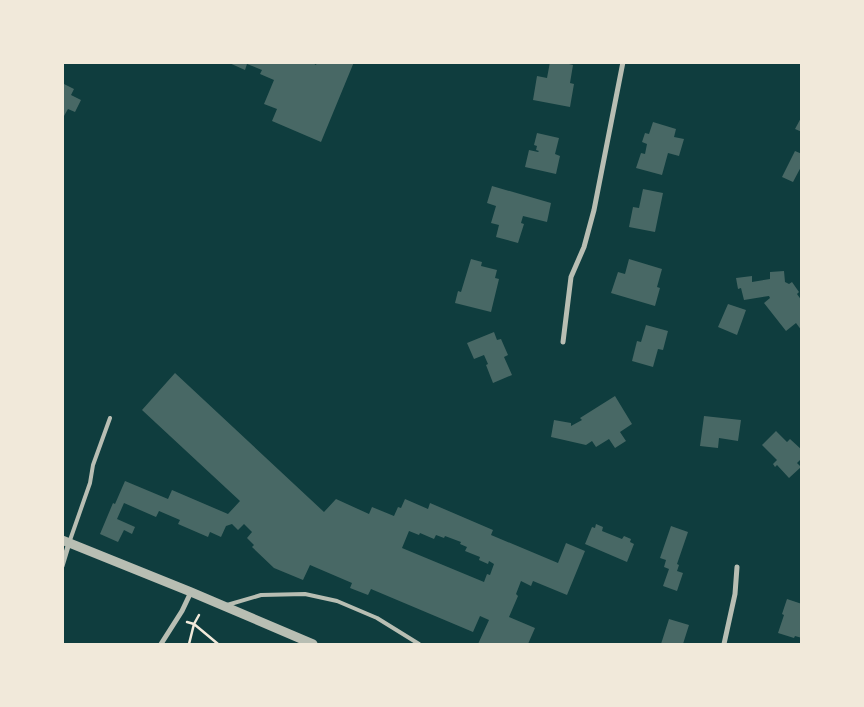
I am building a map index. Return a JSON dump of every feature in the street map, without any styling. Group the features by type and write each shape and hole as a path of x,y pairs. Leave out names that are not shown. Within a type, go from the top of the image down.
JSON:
{"street":[{"path":"563,342 571,276 584,247 594,210 623,62"},
{"path":"62,566 66,541 313,644"},
{"path":"724,644 736,594 737,566"},
{"path":"161,644 182,611 191,592"}],"lane":[{"path":"66,541 90,483 93,465 110,418"},
{"path":"223,606 261,594 305,594 337,601 378,618 419,644"}],"path":[{"path":"189,644 194,624 199,615"},
{"path":"183,621 194,624 218,644"}],"building":[{"path":"227,62 311,62 316,65 317,62 354,62 321,142 272,121 277,109 264,104 274,80 260,74 262,70 247,64 245,70"},
{"path":"550,62 573,65 570,83 574,84 570,107 533,100 537,76 547,78"},
{"path":"62,83 74,89 71,95 81,100 75,112 68,109 64,116 62,116"},
{"path":"802,116 802,132 795,129"},
{"path":"653,122 676,129 674,137 684,139 679,156 668,153 662,175 636,168 641,153 645,154 647,144 642,142 645,133 649,134"},
{"path":"537,133 559,138 555,154 560,156 556,174 525,167 529,150 539,151 536,150 537,146 534,145"},
{"path":"795,151 802,154 802,165 793,182 782,177"},
{"path":"492,186 551,203 547,222 523,216 521,223 524,224 518,243 496,237 499,225 491,223 496,206 487,203"},
{"path":"643,189 663,193 655,232 629,227 633,207 639,208"},
{"path":"471,259 482,262 481,266 497,270 495,278 499,279 491,312 455,303 458,291 461,292"},
{"path":"629,259 662,269 657,287 660,288 655,306 611,293 618,272 625,274"},
{"path":"784,271 785,282 789,284 792,282 799,292 797,294 802,301 802,331 796,323 786,331 764,303 770,298 769,296 744,300 741,288 738,289 736,278 752,276 752,282 770,279 770,272"},
{"path":"728,304 746,310 737,335 718,327"},
{"path":"646,325 668,331 663,350 658,349 653,367 632,361 637,341 641,342"},
{"path":"494,332 497,340 501,339 508,355 504,357 512,375 493,383 484,355 474,359 467,343"},
{"path":"175,373 324,512 336,499 369,514 372,507 394,516 398,507 401,508 405,499 428,509 430,503 493,530 491,535 558,563 566,543 585,551 567,595 533,581 531,586 521,581 516,594 518,596 509,617 535,628 528,644 478,644 489,620 480,616 473,632 371,589 368,595 350,588 352,583 310,565 303,580 274,568 252,547 254,545 247,538 252,532 244,524 238,530 232,524 226,526 221,537 210,532 208,537 178,524 180,520 159,511 156,517 124,503 117,519 135,527 132,534 124,530 118,542 100,534 125,481 168,499 172,490 228,514 240,501 142,410","holes":["409,531 419,535 420,533 434,539 436,535 444,538 445,536 461,542 460,544 467,547 465,551 480,557 479,560 488,564 489,561 494,564 490,575 487,574 484,582 402,548"]},
{"path":"615,396 632,424 620,432 626,441 615,448 609,439 596,447 592,441 586,445 551,437 554,420 571,423 571,426 582,420 580,418"},
{"path":"704,416 741,420 738,441 719,438 718,448 700,446"},
{"path":"776,431 787,442 790,439 802,450 802,458 797,463 801,467 789,478 777,465 775,467 773,464 777,460 762,445"},
{"path":"596,524 603,527 602,531 622,539 624,536 631,539 630,542 634,544 627,562 585,544 592,527 595,528"},
{"path":"671,526 688,532 677,564 679,565 677,571 683,573 677,591 663,586 669,569 664,567 666,560 660,558"},
{"path":"787,599 802,604 802,638 795,636 794,638 778,633"},
{"path":"669,619 689,625 683,644 661,644"}]}
